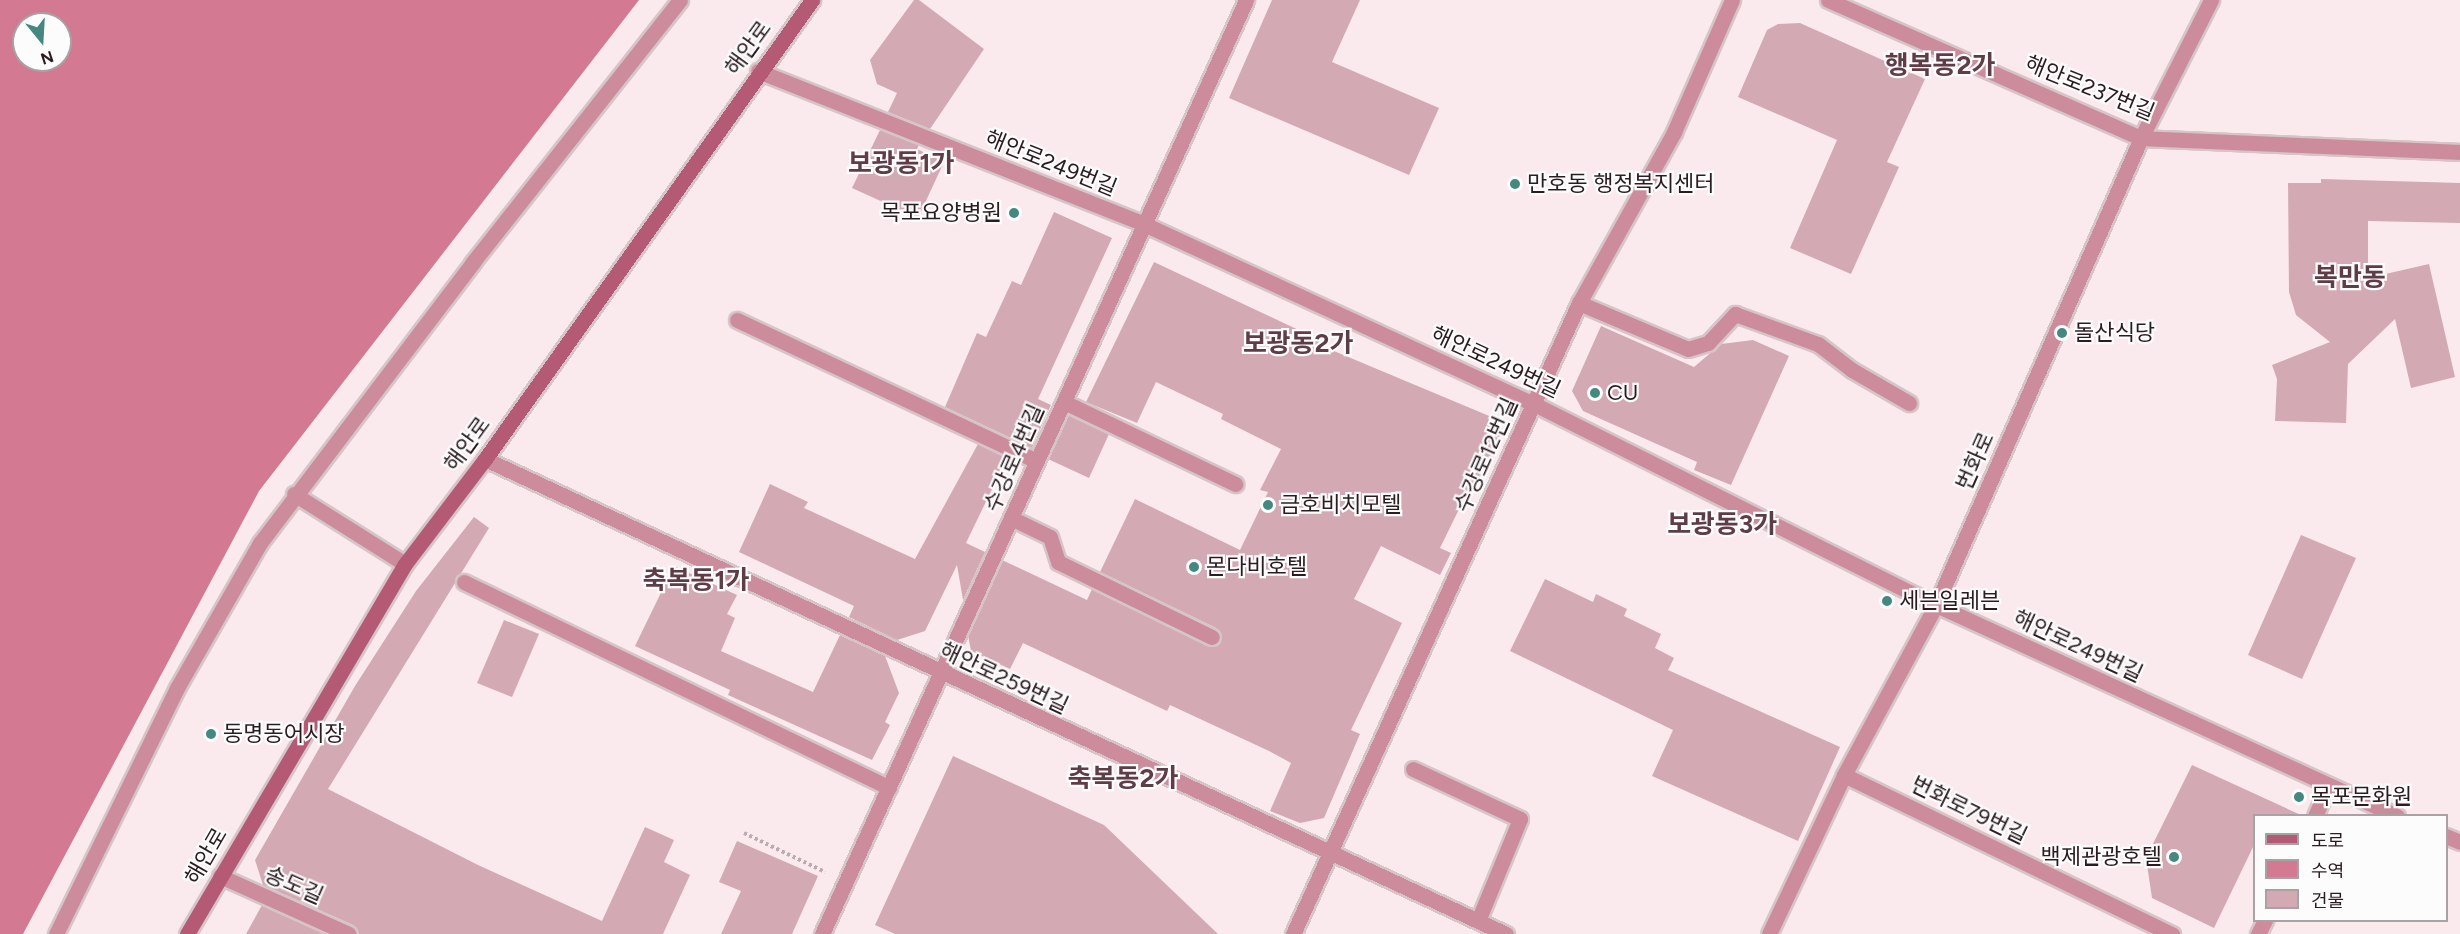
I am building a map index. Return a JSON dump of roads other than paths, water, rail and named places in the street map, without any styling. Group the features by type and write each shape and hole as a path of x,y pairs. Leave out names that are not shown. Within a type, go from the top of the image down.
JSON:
{"street":[{"path":"56,934 177,688 260,543 294,494 680,0"},
{"name":"해안로","path":"187,934 405,564 485,459 758,71 812,0"},
{"name":"수강로4번길","path":"822,934 1246,0"},
{"name":"수강로12번길","path":"1293,934 1579,303 1674,132 1732,0"},
{"name":"해안로237번길","path":"1828,0 2142,138 2460,152"},
{"name":"번화로","path":"1769,934 1844,775 1936,605 2142,138 2211,0"},
{"name":"해안로249번길","path":"758,71 1144,224 1534,404 1936,605 2328,787 2392,814"},
{"path":"1579,303 1688,349 1708,342 1735,314 1818,344 1852,370 1909,403"},
{"path":"737,320 1036,461"},
{"path":"1064,402 1235,484"},
{"name":"해안로259번길","path":"485,459 940,674 1506,934"},
{"path":"294,494 405,564"},
{"path":"1011,518 1050,537 1058,562 1212,637"},
{"path":"464,582 889,787"},
{"path":"1413,769 1520,819 1478,921"},
{"name":"번화로79번길","path":"1844,775 2172,934"},
{"path":"2316,814 2328,787"},
{"name":"송도길","path":"220,876 349,934"}],"water":[{"path":"0,0 639,0 259,491 23,934 0,934"}],"place":[{"name":"만호동 행정복지센터","path":"1515,184"},
{"name":"목포요양병원","path":"1014,213"},
{"name":"돌산식당","path":"2062,333"},
{"name":"CU","path":"1595,393"},
{"name":"금호비치모텔","path":"1268,505"},
{"name":"몬다비호텔","path":"1194,567"},
{"name":"세븐일레븐","path":"1887,601"},
{"name":"동명동어시장","path":"211,734"},
{"name":"목포문화원","path":"2299,797"},
{"name":"백제관광호텔","path":"2174,857"}],"district":[{"name":"행복동2가","path":"1940,66"},
{"name":"보광동1가","path":"901,164"},
{"name":"복만동","path":"2350,278"},
{"name":"보광동2가","path":"1298,344"},
{"name":"보광동3가","path":"1722,525"},
{"name":"축복동1가","path":"696,581"},
{"name":"축복동2가","path":"1123,779"}]}
